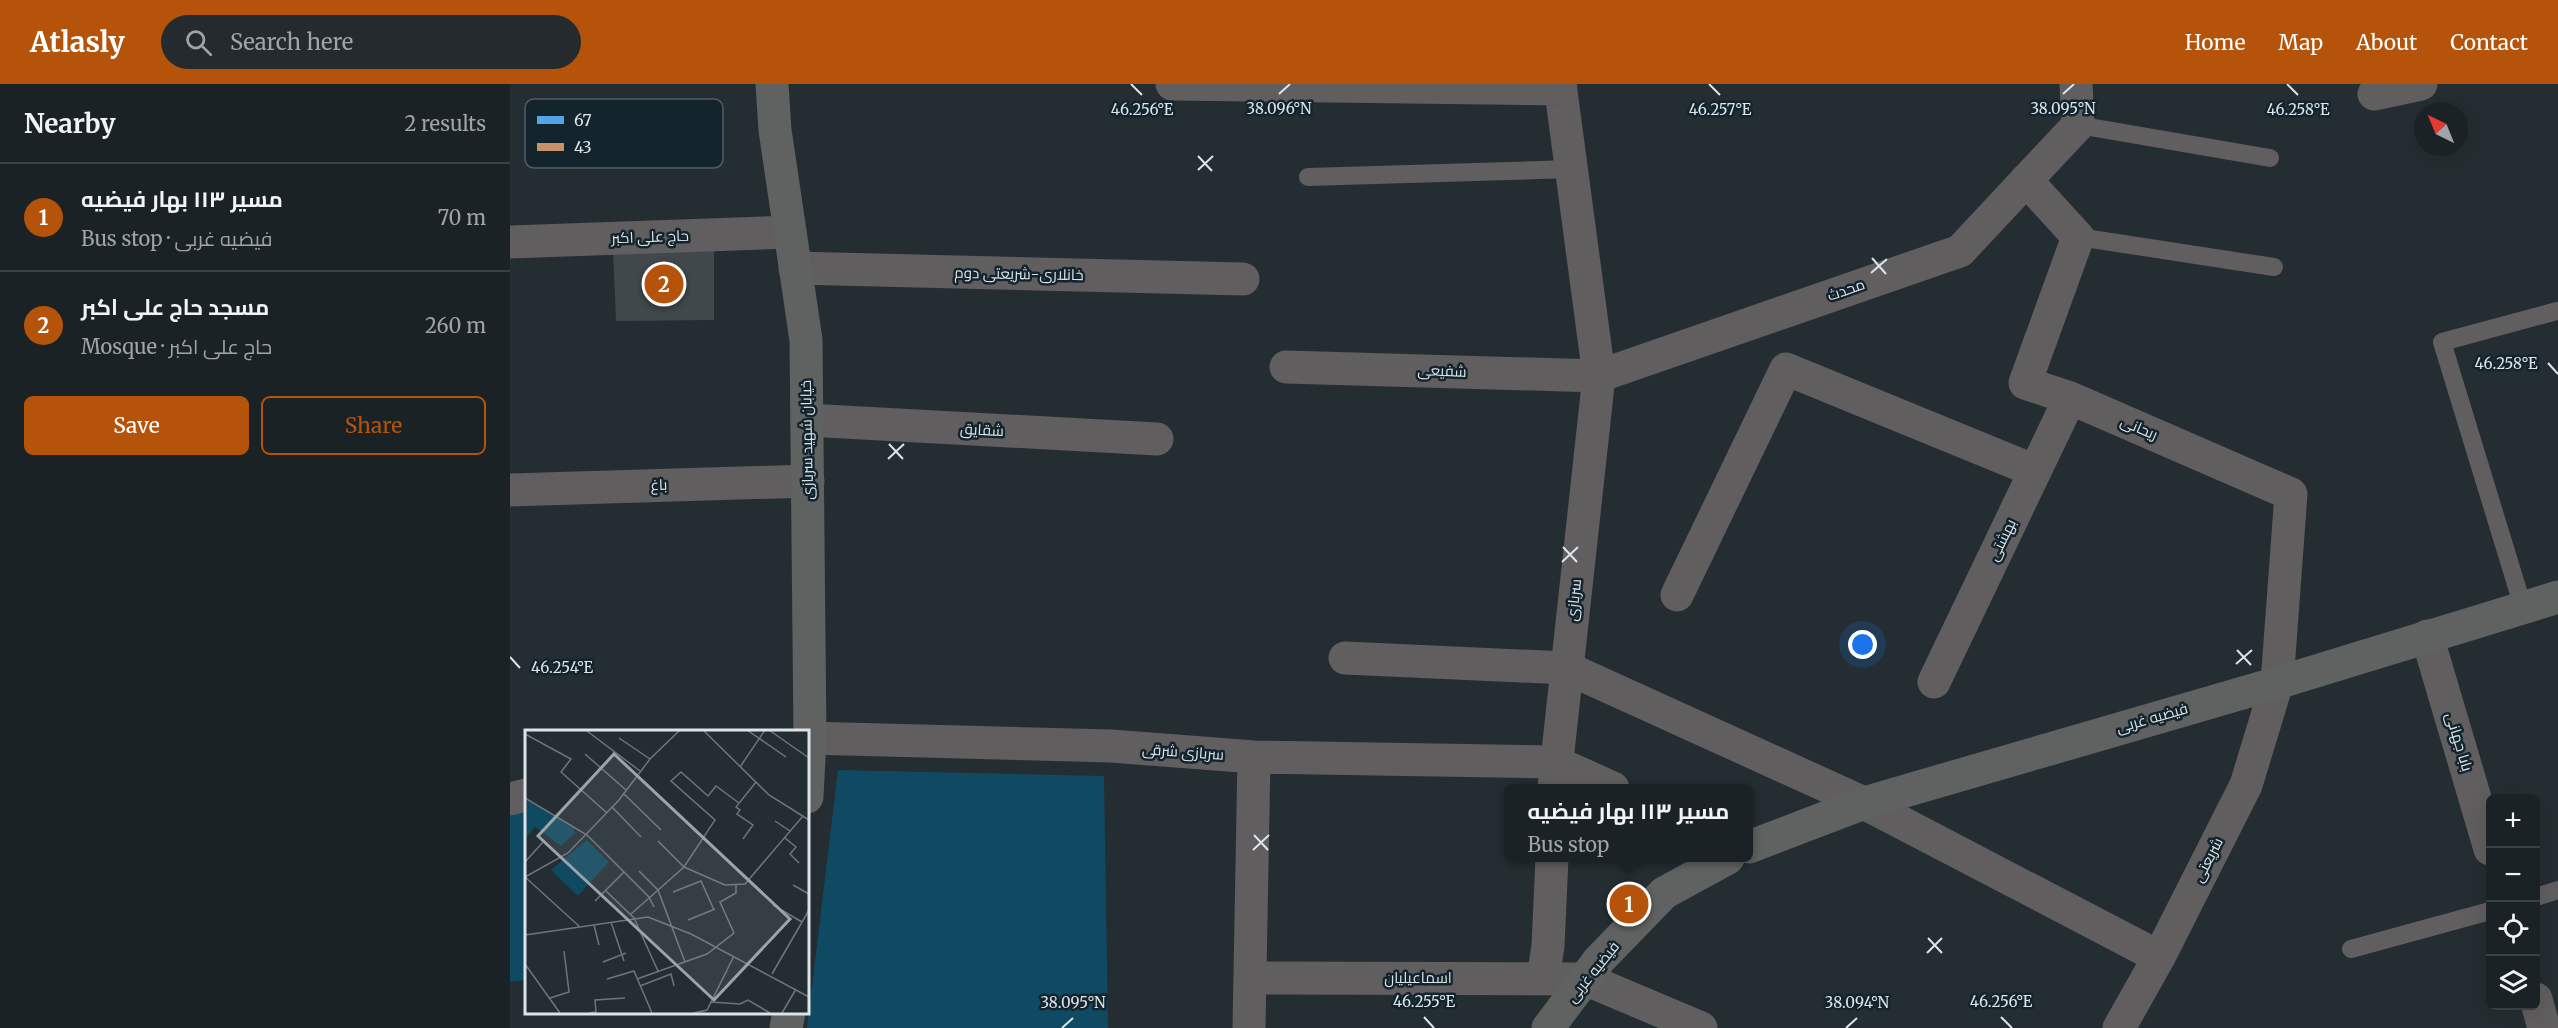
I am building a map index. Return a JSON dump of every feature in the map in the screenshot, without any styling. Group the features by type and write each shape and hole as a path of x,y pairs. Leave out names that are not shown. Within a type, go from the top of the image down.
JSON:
{"street":[{"name":"خیابان شهید سربازی","path":"772,84 775,130 807,340 808,768"},
{"path":"1172,84 1561,86"},
{"path":"2076,84 2078,125"},
{"path":"2374,94 2421,84"},
{"name":"سربازی","path":"1555,776 1599,376 1561,86"},
{"name":"محدث","path":"1599,376 1960,251 2078,125"},
{"path":"2026,180 2078,237"},
{"name":"حاج علی اکبر","path":"510,242 790,232"},
{"name":"ریحانی","path":"2078,237 2025,383 2070,399 2291,494 2277,683"},
{"name":"خانلاری-شریعتی دوم","path":"795,268 1243,279"},
{"name":"شفیعی","path":"1286,367 1599,376"},
{"path":"1677,596 1786,369 2035,471"},
{"name":"بهشتی","path":"1934,682 2070,399"},
{"name":"شقایق","path":"807,420 1157,439"},
{"name":"باغ","path":"510,490 808,481"},
{"name":"فیضیه غربی","path":"1753,845 1864,803 2277,683 2558,597"},
{"name":"بابا جهانی","path":"2427,636 2490,848"},
{"path":"1345,657 1567,668 1864,803 2159,957"},
{"name":"شریعتی","path":"2120,1028 2159,957 2246,785 2277,683"},
{"name":"سربازی شرقی","path":"809,738 1111,746 1555,776"},
{"path":"1249,1028 1254,757"},
{"path":"1555,776 1591,784"},
{"path":"510,799 525,795"},
{"path":"1543,979 1548,946 1552,862"},
{"name":"فیضیه غربی","path":"1548,1028 1599,960 1664,894 1721,862"},
{"name":"اسماعیلیان","path":"1250,978 1586,979"},
{"path":"1586,979 1701,1028"},
{"path":"2538,1010 2544,1028"},
{"path":"786,1028 789,1013"}],"lane":[{"path":"2078,125 2270,158"},
{"path":"1308,177 1572,170"},
{"path":"2078,237 2274,267"},
{"path":"2523,607 2442,342 2557,311"},
{"path":"2540,895 2558,890"},
{"path":"2351,949 2486,911"}],"shaded area":[{"path":"838,770 1104,776 1108,1028 807,1028"},
{"path":"525,810 525,980 510,982 510,813"}],"building":[{"path":"714,247 714,320 616,321 613,249"}],"place":[{"name":"مسجد حاج علی اکبر","path":"664,284"},
{"name":"مسیر ۱۱۳ بهار فیضیه","path":"1629,904"}]}
